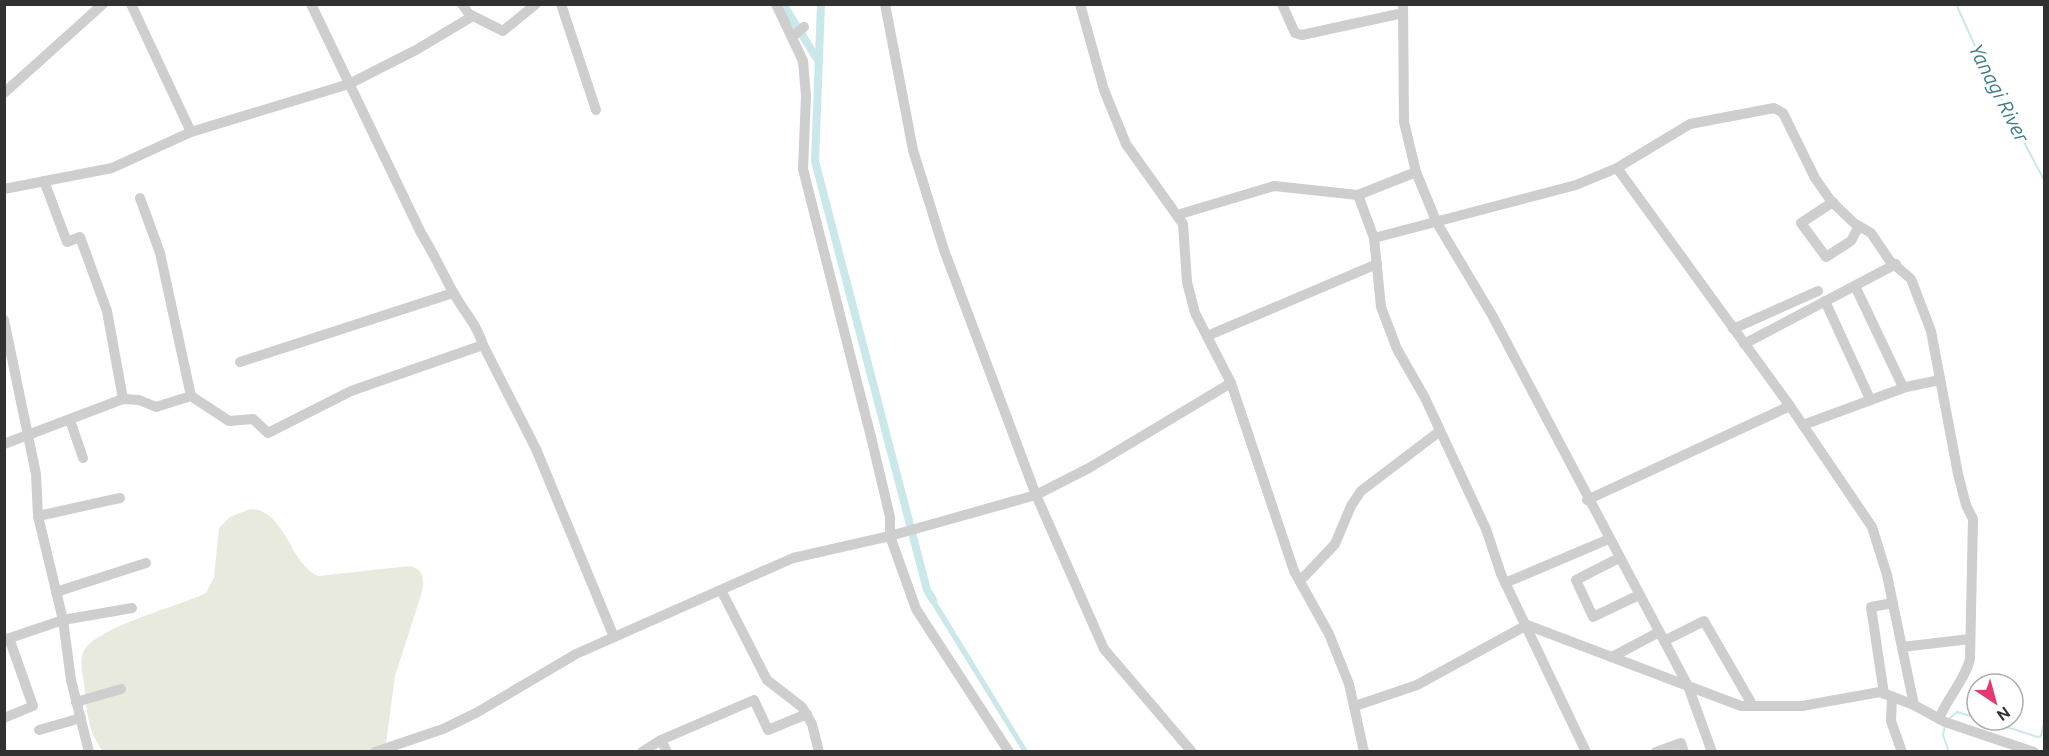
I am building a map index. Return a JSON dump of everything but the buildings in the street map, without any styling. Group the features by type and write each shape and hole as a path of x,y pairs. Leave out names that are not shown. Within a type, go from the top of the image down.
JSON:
{"street":[{"path":"4,93 103,4"},
{"path":"131,4 190,132"},
{"path":"311,4 453,293 478,328 483,345 536,449 614,637"},
{"path":"462,4 473,16 503,31 536,4"},
{"path":"561,4 596,110"},
{"path":"776,4 803,61 806,96 803,169 890,517 890,536 916,609 1009,752"},
{"path":"885,4 913,150 944,250 1036,495 1104,649 1192,752"},
{"path":"1080,4 1104,90 1126,144 1177,215 1185,230 1187,282 1195,313 1231,383 1250,434 1294,571 1329,634 1349,684 1364,752"},
{"path":"1282,4 1295,33 1302,35 1403,9 1404,122 1416,172 1437,223 1492,315 1587,500 1688,686 1712,752"},
{"path":"4,189 112,168 190,132 349,84 417,50 473,16"},
{"path":"792,37 804,27"},
{"path":"1374,238 1576,185 1617,168 1690,124 1774,108 1783,113 1815,178 1833,202 1859,226 1871,233 1890,261 1911,279 1931,331 1958,474 1966,505 1973,519 1971,639 1968,668 1946,700 1939,719"},
{"path":"1617,168 1803,424 1872,527 1893,603 1914,705"},
{"path":"1177,215 1274,186 1358,195 1416,172"},
{"path":"44,181 67,242 81,237 107,311 123,399"},
{"path":"1358,195 1374,238 1381,307 1397,350 1440,431 1486,529 1505,583 1586,752"},
{"path":"140,198 160,253 191,396 229,421 253,419 268,433 351,391 483,345"},
{"path":"1833,202 1801,223 1826,257 1851,241 1859,226"},
{"path":"1207,336 1377,264"},
{"path":"1744,344 1896,264"},
{"path":"1855,286 1903,387"},
{"path":"1733,329 1818,291"},
{"path":"240,362 453,293"},
{"path":"1825,301 1870,399"},
{"path":"5,321 36,474 38,516 63,620 71,680 89,752"},
{"path":"1803,424 1903,387 1940,380"},
{"path":"375,752 443,729 476,713 576,654 794,558 890,536 1036,495 1089,468 1231,383"},
{"path":"4,444 123,399 139,400 156,407 191,396"},
{"path":"1587,500 1790,406"},
{"path":"70,420 83,458"},
{"path":"1300,581 1335,544 1351,506 1361,491 1440,431"},
{"path":"38,516 120,498"},
{"path":"1505,583 1609,539"},
{"path":"1619,558 1576,580 1593,617 1639,595"},
{"path":"56,592 146,563"},
{"path":"722,590 766,680 802,707 807,714 819,752"},
{"path":"1893,603 1871,608 1888,695 1890,721 1902,752"},
{"path":"4,718 33,706 7,639 63,620 132,608"},
{"path":"1612,657 1704,621 1752,706"},
{"path":"1355,706 1417,685 1527,625 1741,706 1802,706 1888,695 1914,705 1939,719 2034,752"},
{"path":"1902,647 1971,639"},
{"path":"76,702 121,689"},
{"path":"642,752 661,740 754,700 768,730 807,714"},
{"path":"39,730 81,718"},
{"path":"661,740 666,752"},
{"path":"1656,752 1681,743 1684,752"}],"shaded area":[{"path":"250,509 262,511 271,518 280,527 308,570 318,576 410,566 420,572 423,579 422,592 395,676 385,751 103,751 94,737 89,722 82,667 83,653 102,635 119,626 206,593 214,578 219,528 230,517"}],"water":[{"path":"929,589 1028,751 1022,751 924,592"}],"waterway":[{"path":"783,4 819,62"},
{"path":"821,4 815,161 927,590 933,600"},
{"name":"Yanagi River","path":"1956,4 1985,68 2044,180"},
{"name":"Yanagi River","path":"1949,719 1957,712 1965,714"},
{"name":"Yanagi River","path":"2022,732 2041,736 2044,723"},
{"name":"Yanagi River","path":"1945,726 1943,735 1949,752"}]}
